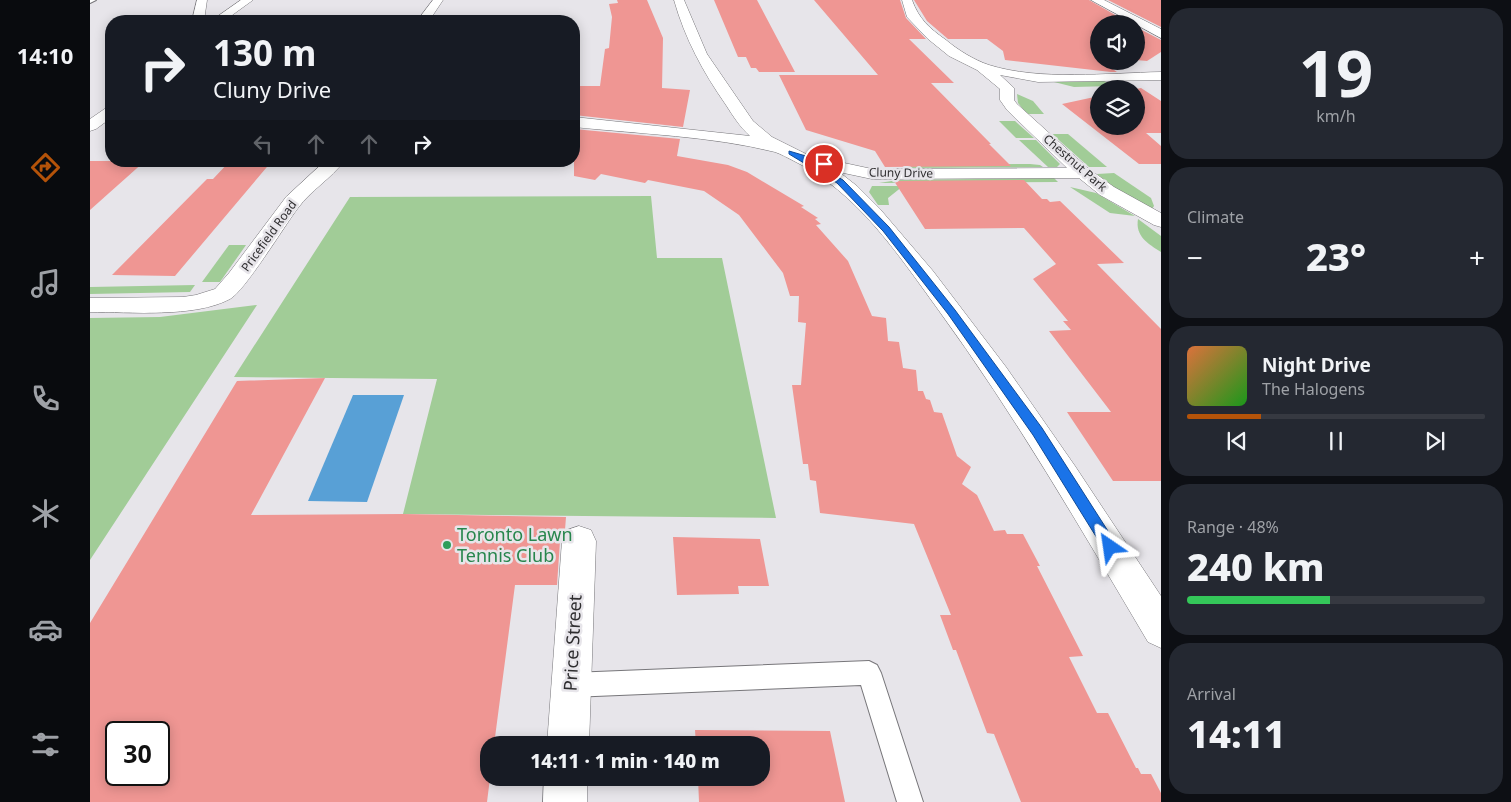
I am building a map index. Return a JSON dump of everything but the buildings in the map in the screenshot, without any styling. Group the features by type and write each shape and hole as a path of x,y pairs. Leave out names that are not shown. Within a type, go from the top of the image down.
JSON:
{"street":[{"path":"199,15 202,0"},
{"path":"226,15 248,0"},
{"path":"427,15 438,0"},
{"path":"679,0 686,24 702,60 744,121 757,134 824,171 853,193 886,229 952,312 1038,432 1161,629"},
{"name":"Chestnut Park","path":"907,0 913,17 927,32 954,53 982,67 1007,88 1007,100 1012,107 1084,173 1107,191 1161,221"},
{"path":"1096,0 1161,34"},
{"name":"Chestnut Park","path":"982,67 1038,78 1161,76"},
{"name":"Chestnut Park","path":"1007,88 1038,78"},
{"path":"90,126 105,115"},
{"name":"Cluny Drive","path":"580,123 741,140 824,164 872,174 1084,173"},
{"name":"Pricefield Road","path":"90,305 183,304 199,302 223,294 237,278 293,201 329,167"},
{"name":"Price Street","path":"568,736 579,541"},
{"path":"565,802 566,786"}],"lane":[{"path":"571,685 869,673 910,802"}],"green space":[{"path":"1090,81 1090,87 1074,87 1054,82"},
{"path":"1017,94 1033,101 1044,114 1027,114 1018,103"},
{"path":"999,121 1015,121 1034,138 1016,138"},
{"path":"1052,134 1068,134 1107,167 1089,167"},
{"path":"1019,140 1036,140 1060,164 1057,167 1048,167"},
{"path":"1030,164 1043,167 905,168 902,165"},
{"path":"1114,173 1151,198 1154,206 1152,209 1119,191 1097,174"},
{"path":"1054,178 1058,182 879,183 898,180"},
{"path":"872,186 903,186 888,198 889,205 878,205 869,192"},
{"path":"1070,187 1096,193 1135,216 1110,213"},
{"path":"651,196 657,258 722,258 776,518 403,514 437,379 234,377 350,197"},
{"path":"1138,219 1161,236 1161,252 1147,243 1141,235 1138,230"},
{"path":"229,245 246,245 220,282 202,282"},
{"path":"195,285 190,292 90,294 90,287"},
{"path":"257,305 90,560 90,318 160,317"}],"water":[{"path":"353,395 404,395 367,502 308,501"}],"place":[{"name":"Toronto Lawn Tennis Club","path":"447,545"}],"route":[{"path":"824,164 791,153 840,181 886,229 952,312 1038,432 1110,547"}]}
